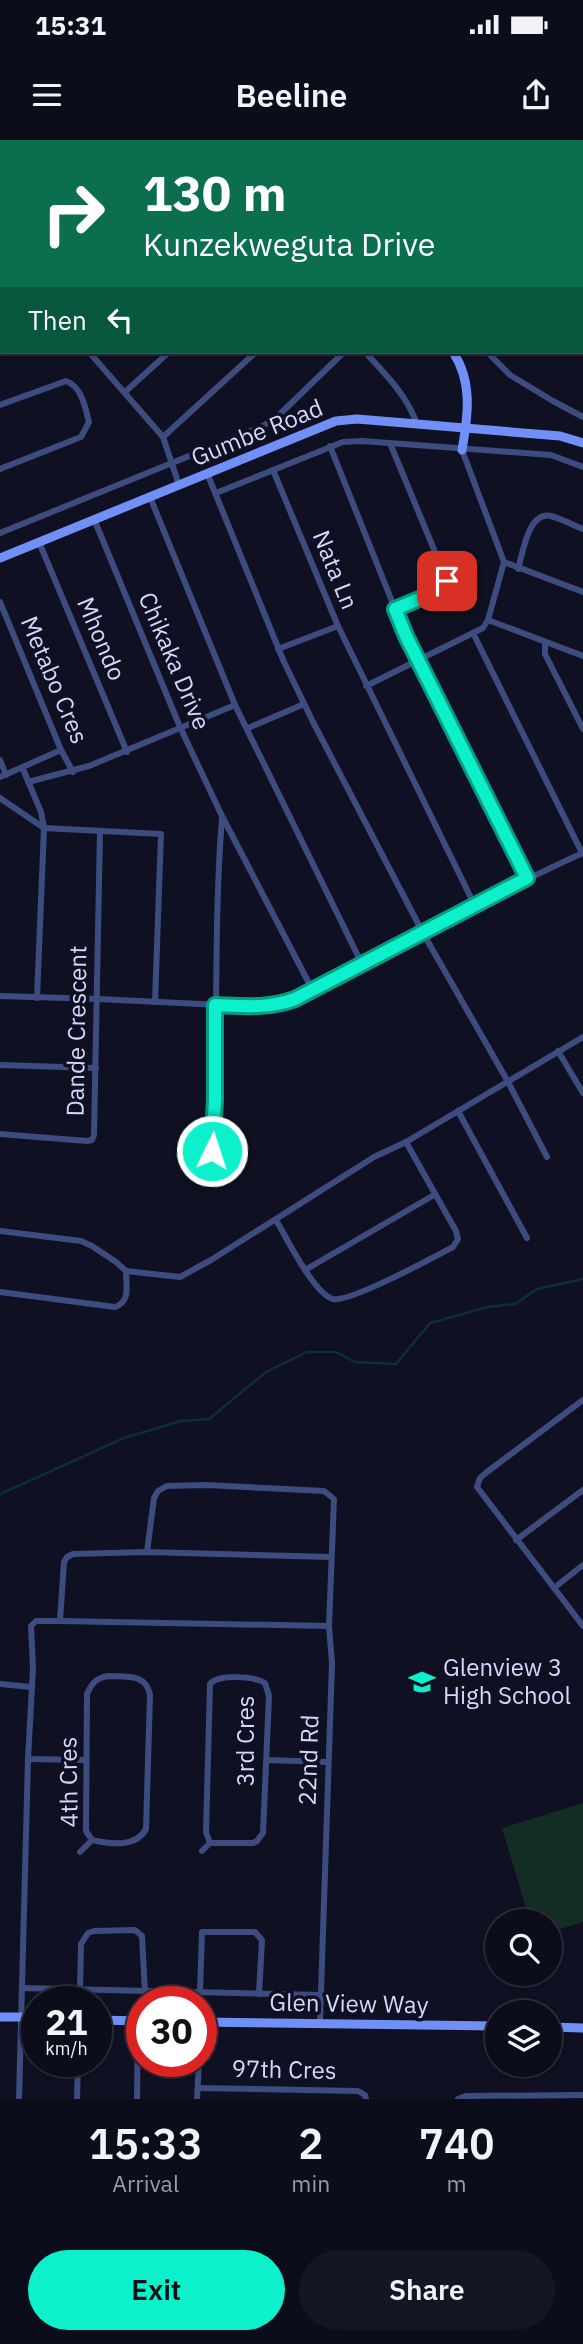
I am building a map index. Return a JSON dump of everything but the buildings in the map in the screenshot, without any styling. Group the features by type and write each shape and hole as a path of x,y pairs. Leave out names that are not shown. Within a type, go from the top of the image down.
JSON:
{"street":[{"path":"91,354 163,438 179,485"},
{"path":"125,392 167,354"},
{"path":"163,438 254,354"},
{"path":"0,533 263,426 276,417 342,354"},
{"path":"367,354 406,399 417,424"},
{"path":"366,685 483,628 488,620 504,562 462,450 466,428 467,385 454,354"},
{"path":"488,354 510,375 583,416"},
{"path":"0,405 66,381 72,383 82,396 89,422 81,438 0,469"},
{"name":"Gumbe Road","path":"0,558 336,421 357,419 560,436 583,443"},
{"path":"216,493 343,442 551,455 583,467"},
{"path":"390,443 447,581 443,589 395,609"},
{"path":"330,446 395,609 527,878"},
{"name":"Nata Ln","path":"274,470 338,625 278,649"},
{"path":"207,473 278,649 304,704 423,933 508,1080 547,1157"},
{"path":"150,497 235,705 362,964"},
{"path":"518,569 534,522 541,516 549,516 583,528"},
{"name":"Chikaka Drive","path":"94,520 180,727 222,816 312,989"},
{"name":"Mhondo","path":"39,542 127,752"},
{"path":"504,562 583,592"},
{"name":"Metabo Cres","path":"0,602 61,750 73,772"},
{"path":"488,620 583,656"},
{"path":"338,625 474,904"},
{"path":"0,996 259,1007 278,1005 423,933 474,904 583,853 472,633"},
{"path":"545,642 545,654 583,729"},
{"path":"248,727 304,704"},
{"path":"28,782 73,772 127,752 235,705"},
{"path":"0,760 3,776 61,750"},
{"path":"23,769 44,828 37,998"},
{"path":"0,798 44,828 161,834 155,1002"},
{"name":"Chikaka Drive","path":"212,1151 222,816"},
{"name":"Dande Crescent","path":"0,1134 92,1140 94,1135 100,831"},
{"path":"0,1231 87,1243 126,1272 180,1277 374,1157 406,1142 583,1037"},
{"path":"558,1051 583,1093"},
{"path":"0,1065 96,1068"},
{"path":"458,1111 527,1238"},
{"path":"276,1220 305,1270 322,1292 333,1299 383,1283 453,1247 458,1239 456,1231 406,1142"},
{"path":"305,1270 435,1195"},
{"path":"0,1292 115,1307 123,1304 127,1298 126,1272"},
{"path":"583,1400 480,1478 477,1487 583,1626"},
{"name":"22nd Rd","path":"147,1552 154,1498 158,1491 167,1486 206,1485 324,1491 334,1499 329,1626 332,1662 320,2022"},
{"path":"516,1539 583,1490"},
{"path":"60,1621 64,1562 73,1554 147,1552 331,1557"},
{"path":"554,1588 583,1565"},
{"path":"22,1986 33,1668 31,1626 36,1621 60,1621 329,1626"},
{"name":"4th Cres","path":"100,1678 138,1678 145,1681 150,1695 146,1829 142,1836 131,1843 92,1840 86,1831 88,1694 92,1684 100,1678"},
{"name":"3rd Cres","path":"217,1678 258,1680 265,1684 269,1696 263,1833 260,1839 253,1843 210,1843 206,1832 208,1688 217,1678"},
{"path":"0,1684 31,1687"},
{"path":"28,1759 86,1760"},
{"path":"267,1760 327,1762"},
{"path":"80,1852 92,1840"},
{"path":"202,1851 210,1843"},
{"path":"80,1986 81,1944 88,1933 135,1930 142,1936 144,1944 145,1986"},
{"path":"200,1986 202,1932 255,1932 262,1940 259,1994"},
{"path":"217,1993 321,1995"},
{"path":"0,2017 21,2017 19,2099"},
{"name":"Glen View Way","path":"217,2022 485,2026"},
{"path":"562,2027 583,2028"},
{"path":"77,2099 78,2077"},
{"path":"137,2099 138,2077"},
{"path":"197,2099 198,2077"},
{"name":"97th Cres","path":"198,2088 358,2091 365,2095 366,2099"},
{"path":"458,2099 466,2096 583,2095"}],"green space":[{"path":"583,1803 583,1922 562,1928 562,1909 526,1909 502,1828"}],"waterway":[{"path":"0,1494 124,1438 181,1421 209,1419 266,1372 307,1352 336,1352 355,1362 396,1364 430,1323 488,1307 515,1304 537,1289 583,1279"}],"place":[{"name":"Glenview 3 High School","path":"422,1682"}],"route":[{"path":"212,1151 215,1005 259,1007 278,1005 295,999 527,878 395,609 443,589 447,581"}]}
